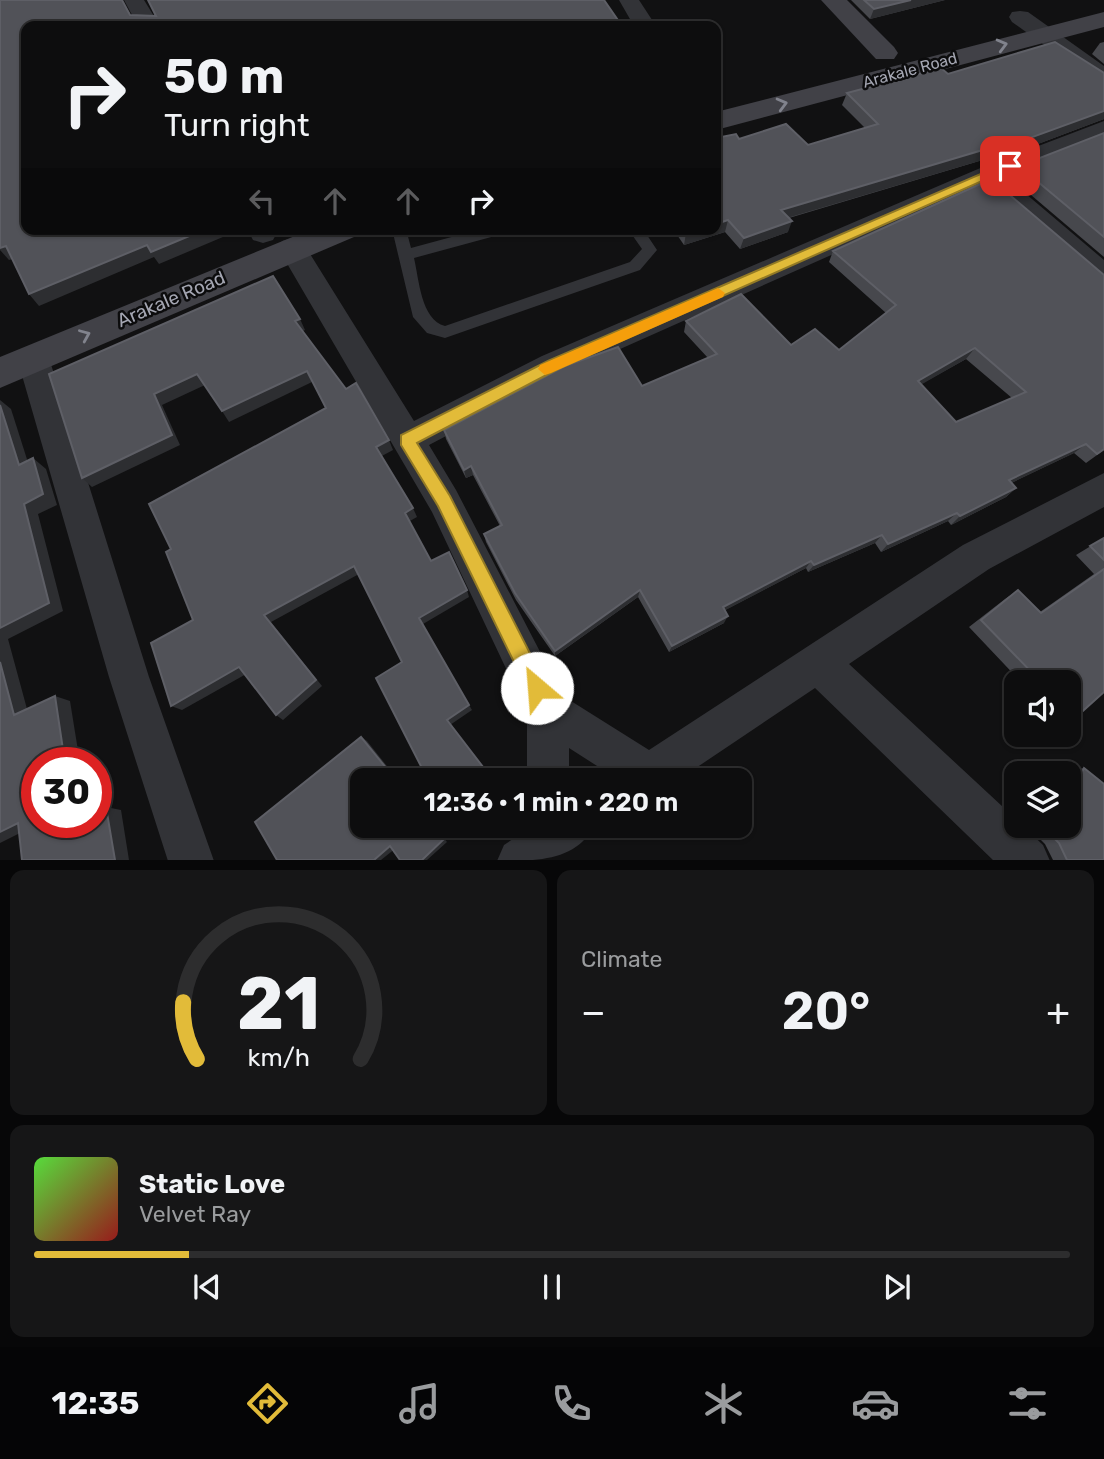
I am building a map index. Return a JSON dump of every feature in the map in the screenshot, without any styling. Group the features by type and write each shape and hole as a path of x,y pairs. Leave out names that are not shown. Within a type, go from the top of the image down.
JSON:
{"main road":[{"path":"833,0 885,53"},
{"name":"Arakale Road","path":"721,101 885,53 1094,0"},
{"name":"Arakale Road","path":"721,120 1104,19"},
{"name":"Arakale Road","path":"11,359 273,235"}],"street":[{"path":"134,0 146,21"},
{"path":"629,0 642,21"},
{"path":"1020,17 1104,77"},
{"path":"407,440 553,365 987,175 1104,129"},
{"path":"987,175 1104,276"},
{"path":"273,235 444,501 548,711 548,768"},
{"path":"11,359 129,677 191,860"},
{"path":"661,768 976,557 1104,489"},
{"path":"818,663 1027,860"},
{"path":"548,711 631,768"}],"lane":[{"path":"401,235 421,317 433,328 445,332 635,266 650,250 639,235"},
{"path":"406,255 479,235"}],"building":[{"path":"0,0 122,0 130,15 156,16 148,0 604,0 619,21 21,21 21,235 192,235 151,252 147,245 29,294 6,246 0,248"},
{"path":"864,0 911,0 874,9"},
{"path":"1055,42 1104,73 1104,111 1005,147 1003,144 781,210 792,221 744,238 728,220 721,222 721,137 736,134 739,139 786,124 808,145 878,124 847,93 941,68 948,74"},
{"path":"1104,133 1104,237 1019,166"},
{"path":"991,179 1104,275 1104,449 1097,454 1086,444 1009,480 1016,488 960,516 957,513 888,544 882,535 814,565 811,561 723,607 728,616 672,646 640,590 555,651 515,593 484,534 502,525 471,466 464,470 444,430 565,366 618,347 642,386 717,354 686,321 741,294 791,345 815,329 839,350 896,305 833,251","holes":["975,348 1026,392 956,422 918,381"]},
{"path":"273,276 300,319 295,321 346,389 356,383 389,440 376,447 413,508 405,513 431,561 449,552 467,590 419,618 469,705 447,720 484,768 422,768 376,678 402,662 354,566 264,615 316,680 276,715 239,667 171,706 151,643 193,620 166,552 171,549 149,504 326,408 307,371 222,411 197,374 154,394 172,435 82,478 49,374"},
{"path":"0,405 19,465 33,458 43,494 24,504 49,603 0,628"},
{"path":"1104,538 1104,560 1090,546"},
{"path":"1104,569 1104,692 1081,713 1081,670 1029,670 981,620 1018,590 1041,613"},
{"path":"0,662 14,715 55,696 63,747 21,747 21,838 111,838 115,860 22,860 18,823 0,832"},
{"path":"361,737 386,768 350,768 350,838 443,840 422,860 400,860 390,846 374,860 277,860 255,822"},
{"path":"1084,768 1104,784 1104,860 1067,860 1054,838 1081,838 1081,774"}],"slow traffic":[{"path":"545,369 718,293"}],"route":[{"path":"537,688 444,501 407,440 553,365 1010,166"}]}
